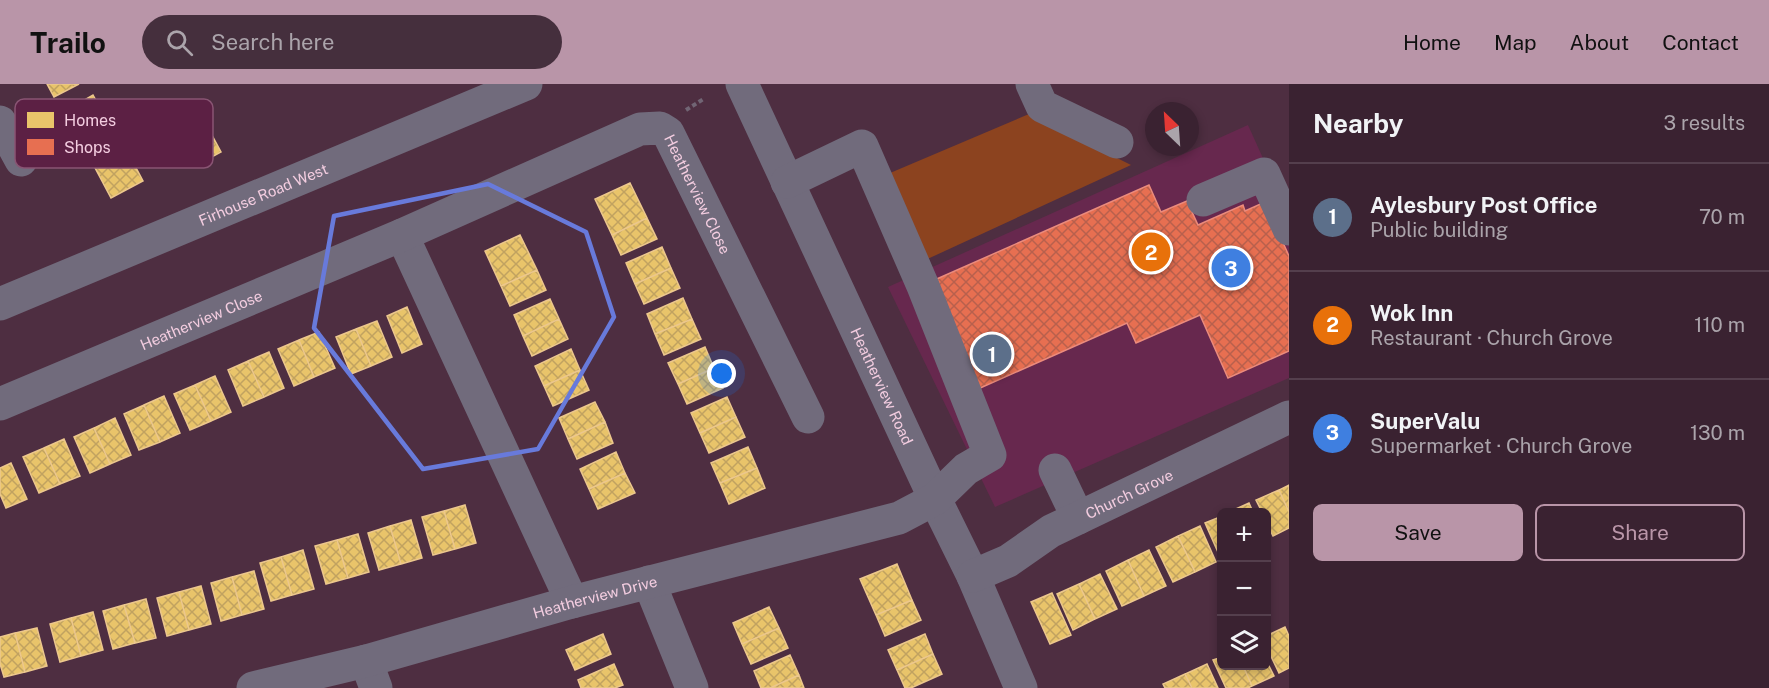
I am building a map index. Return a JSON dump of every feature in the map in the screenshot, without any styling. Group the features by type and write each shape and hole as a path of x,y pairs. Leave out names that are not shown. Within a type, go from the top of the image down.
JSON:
{"street":[{"name":"Firhouse Road West","path":"0,304 526,84"},
{"name":"Heatherview Road","path":"742,84 973,576 1021,688"},
{"path":"1032,84 1041,106 1117,142"},
{"path":"0,122 15,149"},
{"name":"Heatherview Close","path":"0,404 402,235 640,129 660,128 668,133 808,417"},
{"name":"Heatherview Drive","path":"253,688 371,674 572,602 899,518 935,499 966,469 990,455 923,286 862,146 787,182"},
{"path":"1203,200 1264,174 1289,230"},
{"path":"402,235 572,602"},
{"name":"Church Grove","path":"973,576 1008,561 1051,531 1289,417"},
{"path":"1055,470 1078,518"},
{"path":"649,582 693,688"}],"path":[{"path":"682,112 705,98"}],"highlighted area":[{"path":"488,184 586,232 614,317 538,449 423,469 314,328 334,216"}],"shaded area":[{"path":"1029,114 1131,165 921,262 883,176"},
{"path":"1248,125 1289,216 1289,378 995,507 888,287 1179,156 1199,156 1199,147"}],"building: Homes":[{"path":"47,84 79,84 54,97"},
{"path":"213,137 221,152 213,156"},
{"path":"95,168 136,168 143,181 111,198"},
{"path":"630,183 647,218 612,235 595,199"},
{"path":"647,218 657,239 621,255 612,235"},
{"path":"520,235 537,270 501,286 485,251"},
{"path":"662,247 671,268 635,284 626,263"},
{"path":"671,268 680,288 644,304 635,284"},
{"path":"537,270 546,290 510,306 501,286"},
{"path":"683,298 692,319 655,334 647,314"},
{"path":"550,299 559,319 523,336 514,315"},
{"path":"407,307 422,344 402,353 387,316"},
{"path":"559,319 568,339 532,356 523,336"},
{"path":"692,319 701,339 664,355 655,334"},
{"path":"377,321 392,357 371,366 356,329"},
{"path":"356,329 371,366 351,374 336,337"},
{"path":"319,332 335,368 314,377 299,340"},
{"path":"299,340 314,377 294,386 278,349"},
{"path":"705,347 714,368 678,384 668,363"},
{"path":"571,349 580,370 544,386 535,366"},
{"path":"269,352 284,388 264,397 248,361"},
{"path":"248,361 264,397 243,406 228,370"},
{"path":"714,368 723,388 687,404 678,384"},
{"path":"580,370 589,390 553,406 544,386"},
{"path":"215,376 231,412 211,421 195,385"},
{"path":"195,385 211,421 190,430 174,394"},
{"path":"164,396 180,433 160,442 144,405"},
{"path":"727,397 736,417 700,433 691,413"},
{"path":"595,402 605,422 568,439 559,418"},
{"path":"144,405 160,442 139,450 124,414"},
{"path":"736,417 745,437 709,453 700,433"},
{"path":"115,418 131,455 110,464 94,428"},
{"path":"605,422 613,443 577,459 568,439"},
{"path":"94,428 110,464 90,473 74,437"},
{"path":"64,439 80,476 60,484 44,448"},
{"path":"748,447 757,468 720,483 711,463"},
{"path":"44,448 60,484 39,493 23,457"},
{"path":"616,452 625,473 589,489 580,469"},
{"path":"11,463 27,499 6,508 0,494 0,468"},
{"path":"757,468 765,488 729,504 720,483"},
{"path":"625,473 635,493 598,509 589,489"},
{"path":"1289,485 1289,512 1279,490"},
{"path":"1279,490 1289,512 1289,528 1273,536 1271,508 1260,508 1256,500"},
{"path":"1249,503 1251,508 1238,508"},
{"path":"465,505 476,543 455,549 444,511"},
{"path":"444,511 455,549 433,555 422,517"},
{"path":"1217,518 1217,550 1205,523"},
{"path":"411,520 422,558 401,564 390,526"},
{"path":"390,526 401,564 379,570 368,533"},
{"path":"1200,526 1216,562 1195,572 1178,536"},
{"path":"358,534 369,572 348,578 337,540"},
{"path":"1178,536 1195,572 1173,582 1156,547"},
{"path":"337,540 348,578 326,584 315,546"},
{"path":"303,550 314,589 292,595 281,557"},
{"path":"1149,550 1166,586 1144,596 1128,560"},
{"path":"281,557 292,595 271,601 260,563"},
{"path":"1128,560 1144,596 1122,606 1106,571"},
{"path":"897,564 912,600 876,615 860,579"},
{"path":"254,571 264,609 242,615 232,577"},
{"path":"1100,574 1117,609 1095,619 1079,584"},
{"path":"232,577 242,615 221,621 211,583"},
{"path":"1079,584 1095,619 1073,630 1057,594"},
{"path":"201,586 211,624 189,630 179,592"},
{"path":"179,592 189,630 167,636 157,598"},
{"path":"1052,593 1071,635 1050,644 1031,602"},
{"path":"146,599 156,638 135,643 124,605"},
{"path":"912,600 921,620 885,636 876,615"},
{"path":"124,605 135,643 113,649 103,611"},
{"path":"769,607 779,628 742,644 733,623"},
{"path":"93,612 103,650 81,656 71,618"},
{"path":"71,618 81,656 60,662 50,624"},
{"path":"1285,627 1289,636 1289,668 1279,673 1271,656 1271,634"},
{"path":"37,628 47,666 25,672 15,633"},
{"path":"779,628 788,648 751,664 742,644"},
{"path":"15,633 25,672 4,677 0,664 0,637"},
{"path":"603,634 611,654 575,670 566,650"},
{"path":"925,634 933,654 897,670 888,650"},
{"path":"933,654 942,674 911,688 905,688 897,670"},
{"path":"790,655 799,675 770,688 761,688 754,671"},
{"path":"614,664 623,685 615,688 581,688 578,680"},
{"path":"1207,664 1218,688 1192,688 1185,674"},
{"path":"1218,670 1245,670 1252,686 1248,688 1226,688"},
{"path":"1245,670 1271,670 1274,676 1252,686"},
{"path":"1185,674 1192,688 1165,688 1163,684"},
{"path":"799,675 804,688 770,688"}],"building: Shops":[{"path":"1149,185 1161,212 1187,201 1198,225 1243,205 1245,211 1265,202 1289,256 1289,351 1228,378 1200,315 1136,343 1127,323 978,389 930,282"}],"place":[{"name":"Wok Inn","path":"1151,252"},
{"name":"SuperValu","path":"1231,268"},
{"name":"Aylesbury Post Office","path":"992,354"}]}
